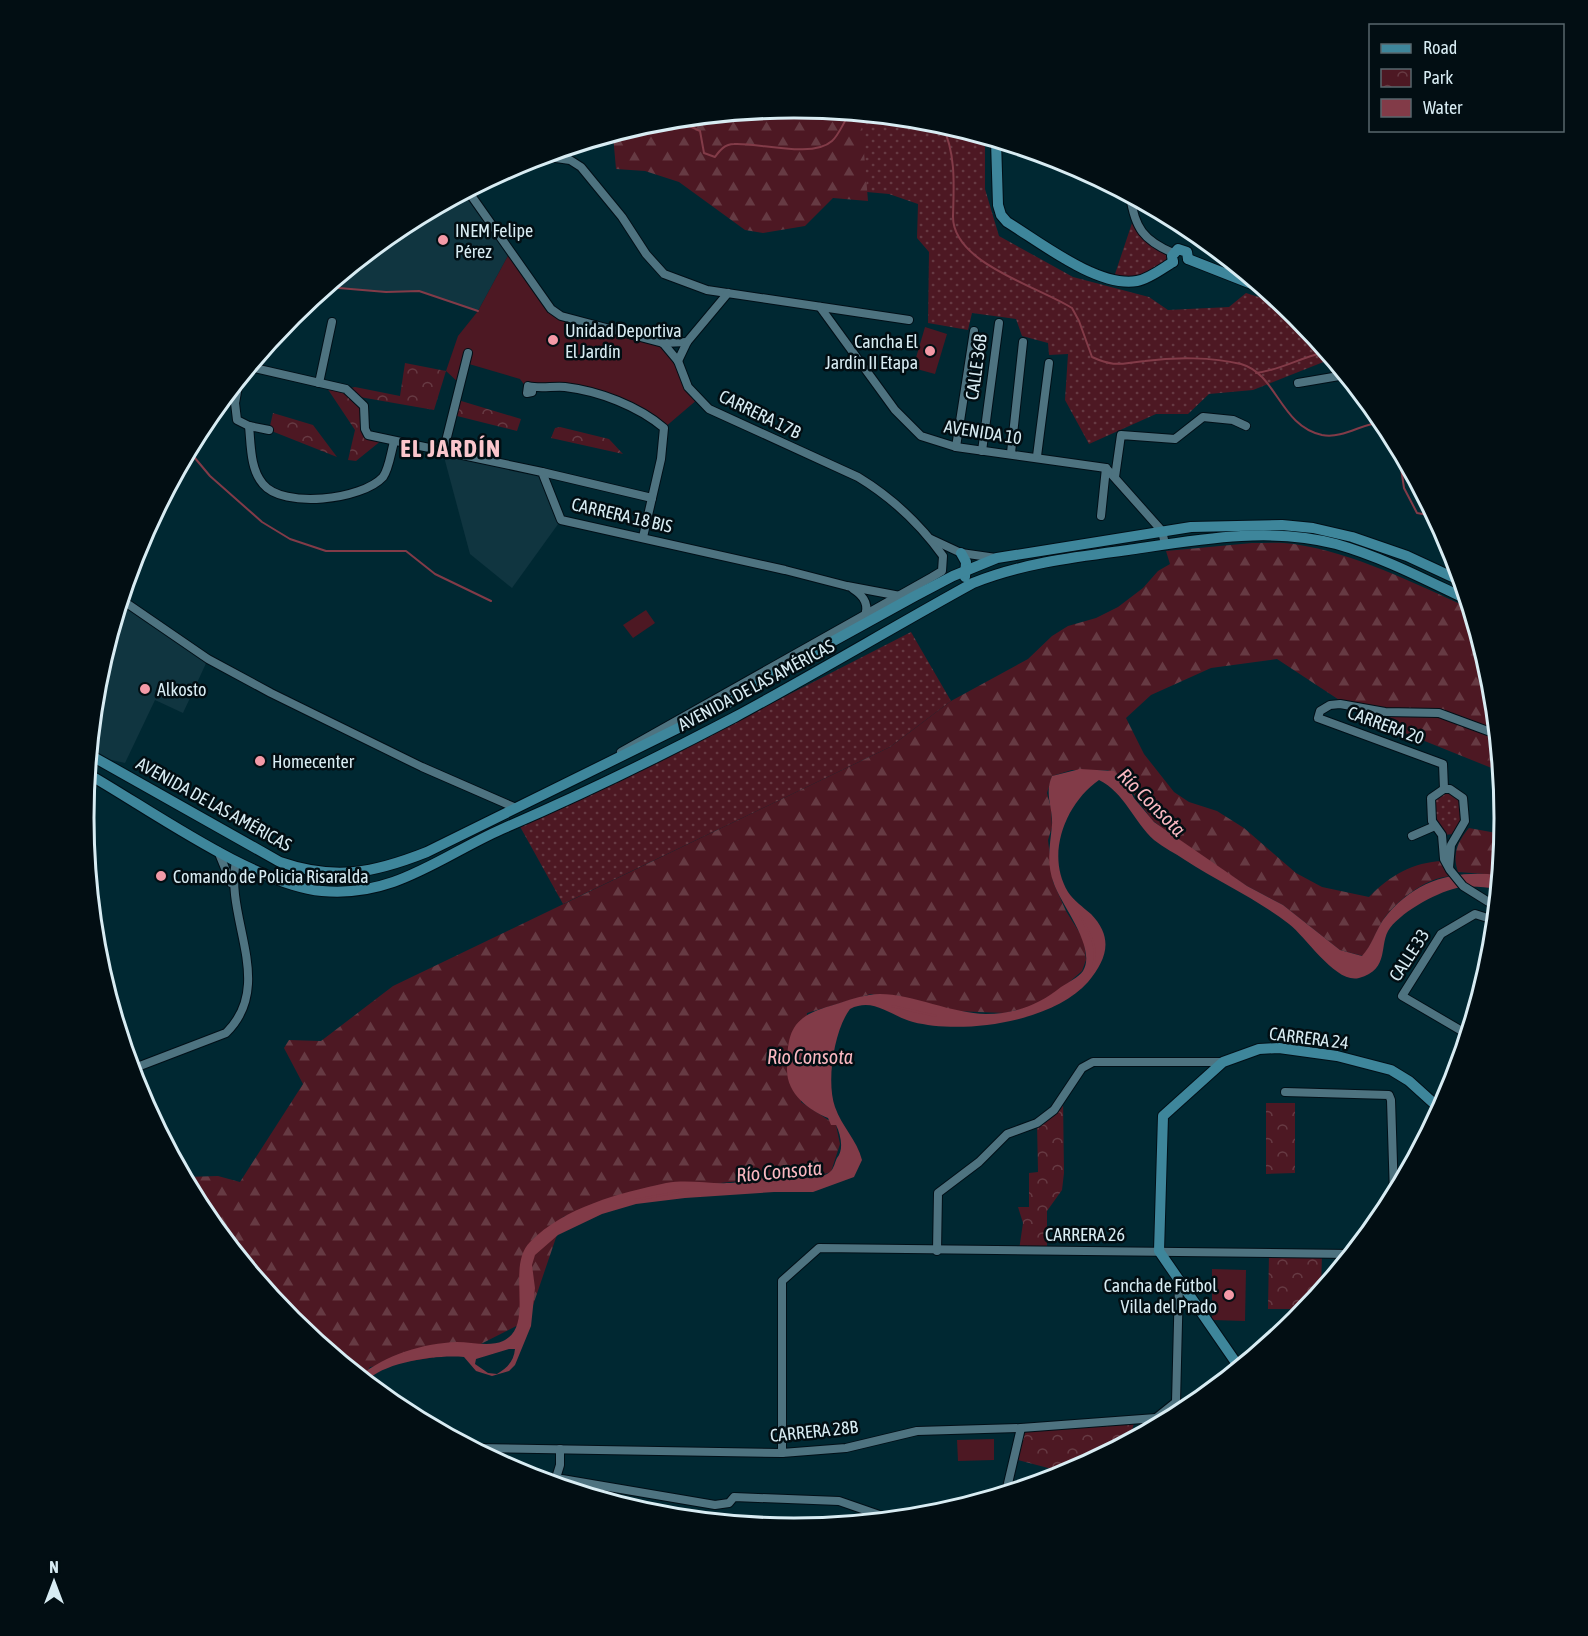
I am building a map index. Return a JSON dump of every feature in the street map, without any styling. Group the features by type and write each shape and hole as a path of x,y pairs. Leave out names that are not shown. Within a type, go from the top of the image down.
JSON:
{"main road":[{"path":"996,149 998,205 1001,214 1008,222 1091,272 1113,280 1138,281 1173,257 1178,249 1184,250 1188,259 1240,279"},
{"name":"AVENIDA DE LAS AMÉRICAS","path":"97,759 280,862 327,874 355,874 391,866 427,852 727,704 788,666 915,596 997,558 1162,531 1225,525 1313,528 1352,537 1407,556 1450,576"},
{"name":"AVENIDA DE LAS AMÉRICAS","path":"96,779 236,861 297,886 320,891 353,892 395,883 500,830 664,753 786,689 973,583 1002,571 1040,562 1228,537 1313,540 1336,544 1384,560 1456,594"},
{"path":"924,610 932,601 959,585 967,571 962,553"},
{"path":"786,689 782,682 785,676 835,647 860,627"},
{"path":"500,830 519,815 516,808"},
{"name":"CARRERA 24","path":"1159,1251 1163,1116 1223,1062 1259,1049 1280,1048 1337,1056 1391,1070 1409,1081 1432,1102"},
{"path":"1159,1251 1235,1361"}],"street":[{"path":"562,159 570,160 580,167 622,217 646,254 664,274 707,290 909,320"},
{"path":"473,197 551,309 561,316 663,343 687,342"},
{"path":"1131,205 1133,220 1139,230 1173,257"},
{"path":"707,290 711,298 711,310"},
{"path":"678,361 687,342 711,310 728,293"},
{"name":"AVENIDA 10","path":"819,308 905,423 921,436 956,447 1037,456 1106,468"},
{"path":"319,383 332,322"},
{"name":"CALLE 36B","path":"982,451 999,323"},
{"path":"956,447 974,331"},
{"path":"1011,453 1023,342"},
{"name":"CARRERA 17B","path":"663,343 678,361 688,387 709,410 858,477 888,496 930,539 943,556 942,571 899,596"},
{"path":"443,453 468,353"},
{"path":"1037,456 1048,363"},
{"path":"258,369 346,389 364,406 364,429 368,435 443,453 542,471 652,498"},
{"path":"1298,383 1336,377"},
{"path":"532,387 569,388 596,395 628,405 664,428 661,459 643,537"},
{"path":"237,394 235,412 237,420 249,426 269,430"},
{"path":"1115,477 1121,435 1174,439 1203,417 1233,420 1246,426"},
{"path":"249,426 253,458 263,485 274,492 292,496 342,497 372,486 385,475 394,442"},
{"path":"1106,468 1162,531 1166,544"},
{"path":"1101,516 1106,468"},
{"name":"CARRERA 18 BIS","path":"542,471 561,520 643,537 847,586 899,596 915,596"},
{"name":"CARRERA 17B","path":"930,539 962,553 997,558"},
{"path":"847,586 863,597 867,606 860,627"},
{"name":"CARRERA 18 BIS","path":"602,765 647,735 899,596"},
{"path":"128,604 208,659 270,693 422,767 516,808"},
{"name":"CARRERA 20","path":"1444,789 1443,764 1318,718 1324,707 1340,704 1385,711 1439,713 1488,731"},
{"path":"1449,868 1455,834 1465,821 1463,798 1450,789 1444,789 1431,798 1432,821 1442,835 1444,859 1449,868 1456,879 1489,902"},
{"path":"1412,836 1435,826"},
{"path":"1442,835 1455,834"},
{"path":"140,1066 226,1033 236,1023 244,1008 249,974 233,889 218,850"},
{"path":"233,889 236,861"},
{"name":"CALLE 33","path":"1460,1030 1402,996 1440,934 1475,914 1486,918"},
{"path":"937,1251 938,1193 979,1162 1007,1134 1037,1123 1054,1110 1082,1068 1093,1062 1223,1062"},
{"path":"1284,1092 1389,1095 1392,1100 1394,1178"},
{"name":"CARRERA 26","path":"782,1453 782,1281 819,1248 1341,1254"},
{"path":"1164,1412 1176,1402 1179,1283"},
{"name":"CARRERA 28B","path":"492,1448 782,1453 846,1448 917,1431 1021,1428 1153,1418"},
{"path":"1008,1484 1021,1428"},
{"path":"557,1475 560,1465 560,1449"},
{"path":"570,1480 715,1505 729,1503 734,1497 839,1501 875,1513"}],"shaded area":[{"name":"INEM Felipe Pérez","path":"472,197 510,252 478,311 419,291 386,292 338,288 405,236"},
{"path":"443,453 542,472 561,520 512,588 470,554"},
{"name":"Alkosto","path":"128,604 208,659 183,713 155,700 125,763 97,757 108,682"}],"green space":[{"path":"794,118 862,122 868,201 833,198 805,226 763,233 745,230 679,182 645,171 616,169 614,142 658,132 703,124 748,120"},
{"path":"857,122 930,132 984,145 985,189 999,236 1073,277 1149,297 1168,310 1229,307 1246,293 1261,298 1289,323 1324,362 1253,390 1209,394 1188,414 1156,414 1089,444 1065,400 1068,354 1049,355 1048,343 1022,336 1016,319 972,313 968,330 928,323 929,252 917,238 918,204 889,194 856,191"},
{"path":"1133,220 1172,259 1139,281 1113,280"},
{"name":"Unidad Deportiva El Jardín","path":"510,252 551,309 663,343 698,399 664,428 628,405 569,388 526,387 520,379 469,364 459,383 446,371 458,336 478,311"},
{"name":"Cancha El Jardín II Etapa","path":"925,327 947,334 935,374 913,368"},
{"path":"405,363 446,371 434,410 354,396 360,400 365,429 382,440 356,461 348,460 355,430 325,385 346,389 355,387 400,396"},
{"path":"458,400 521,419 517,431 453,415"},
{"path":"273,413 313,425 337,457 269,430"},
{"path":"560,427 609,439 623,454 551,438 555,428"},
{"path":"1252,543 1294,544 1339,554 1383,570 1459,604 1480,682 1488,727 1492,768 1365,717 1277,659 1211,668 1151,695 1126,718 1144,754 1174,792 1189,802 1217,811 1244,828 1296,873 1322,887 1369,897 1393,877 1412,867 1443,861 1450,876 1430,881 1402,899 1381,923 1363,956 1340,950 1283,905 1247,886 1191,850 1152,820 1130,789 1108,770 1072,770 1052,776 1047,793 1052,827 1048,840 1053,882 1066,911 1084,940 1086,960 1082,971 1044,1004 1004,1013 954,1011 911,1000 871,994 807,1013 801,1102 836,1125 840,1144 831,1172 818,1176 721,1183 656,1192 624,1198 563,1217 528,1320 463,1353 370,1367 367,1372 299,1313 239,1244 212,1207 193,1177 218,1176 240,1182 303,1084 284,1048 289,1040 321,1041 393,986 890,747 951,701 1028,659 1052,636 1068,626 1096,618 1118,607 1143,588 1158,571 1170,564 1166,551"},
{"path":"646,610 655,623 633,638 623,625"},
{"path":"911,632 951,701 890,747 563,904 518,823 745,717"},
{"path":"1439,790 1460,795 1465,821 1455,834 1442,835 1432,821 1431,798"},
{"path":"1469,828 1493,832 1491,874 1458,872 1456,854 1461,838"},
{"path":"1063,1098 1064,1173 1062,1190 1047,1211 1047,1250 1019,1250 1023,1223 1018,1207 1029,1207 1029,1173 1038,1172 1037,1123"},
{"path":"1266,1103 1295,1103 1295,1173 1266,1174"},
{"path":"1269,1253 1322,1254 1321,1277 1293,1309 1268,1309"},
{"name":"Cancha de Fútbol Villa del Prado","path":"1212,1269 1246,1270 1245,1321 1212,1320"},
{"path":"1135,1420 1132,1430 1050,1468 1014,1459 1021,1428"},
{"path":"994,1439 994,1460 958,1461 957,1440"}],"water":[{"name":"Rio Consota","path":"1080,769 1114,771 1126,783 1134,798 1154,822 1247,886 1283,905 1340,950 1362,956 1383,920 1407,896 1420,887 1449,877 1481,874 1491,875 1490,888 1461,887 1422,902 1390,928 1376,969 1359,978 1350,978 1331,967 1289,924 1277,915 1154,840 1115,792 1099,780 1077,802 1062,830 1058,862 1061,877 1068,892 1091,914 1103,932 1105,948 1100,965 1088,982 1072,996 1053,1007 1006,1022 981,1026 933,1026 913,1022 874,1006 859,1006 850,1009 844,1018 836,1043 831,1084 835,1107 857,1146 862,1160 854,1177 813,1192 774,1192 685,1198 636,1204 602,1214 558,1235 535,1255 532,1265 535,1288 531,1326 515,1365 509,1371 492,1376 476,1371 464,1357 453,1356 398,1364 372,1376 366,1372 393,1356 431,1345 457,1342 486,1344 503,1341 513,1333 518,1323 520,1266 523,1253 530,1242 559,1219 594,1203 666,1183 682,1181 734,1183 760,1175 808,1178 825,1175 831,1171 841,1147 836,1125 831,1125 828,1118 800,1100 788,1079 788,1045 794,1028 807,1015 854,998 882,994 911,998 972,1013 1006,1012 1035,1003 1079,975 1086,962 1086,951 1077,927 1054,884 1050,869 1052,818 1050,783 1052,776","holes":["509,1349 515,1349 509,1364 497,1374 488,1373 475,1364 476,1359"]}],"waterway":[{"path":"690,126 700,131 704,153 715,157 723,148 731,144 798,149 823,146 835,138 846,120"},
{"path":"947,136 952,158 953,216 956,233 966,247 981,260 1072,308 1092,357 1113,364 1193,358 1241,364 1263,378 1287,411 1308,430 1330,436 1372,424"},
{"path":"338,288 386,292 419,291 478,311"},
{"path":"1256,373 1318,354"},
{"path":"194,458 210,476 262,522 290,539 326,551 406,551 435,574 491,601"},
{"path":"1401,471 1404,488 1417,513 1423,514"},
{"name":"Río Consota","path":"1080,916 1091,936 1095,950 1090,972"},
{"name":"Río Consota","path":"892,1006 936,1016"},
{"name":"Río Consota","path":"751,1187 781,1183"},
{"name":"Río Consota","path":"635,1200 689,1190"}],"place":[{"name":"INEM Felipe Pérez","path":"443,240"},
{"name":"Unidad Deportiva El Jardín","path":"553,340"},
{"name":"Cancha El Jardín II Etapa","path":"930,351"},
{"name":"Alkosto","path":"145,689"},
{"name":"Homecenter","path":"260,761"},
{"name":"Comando de Policia Risaralda","path":"161,876"},
{"name":"Cancha de Fútbol Villa del Prado","path":"1229,1295"}],"district":[{"name":"EL JARDÍN","path":"451,448"}]}
